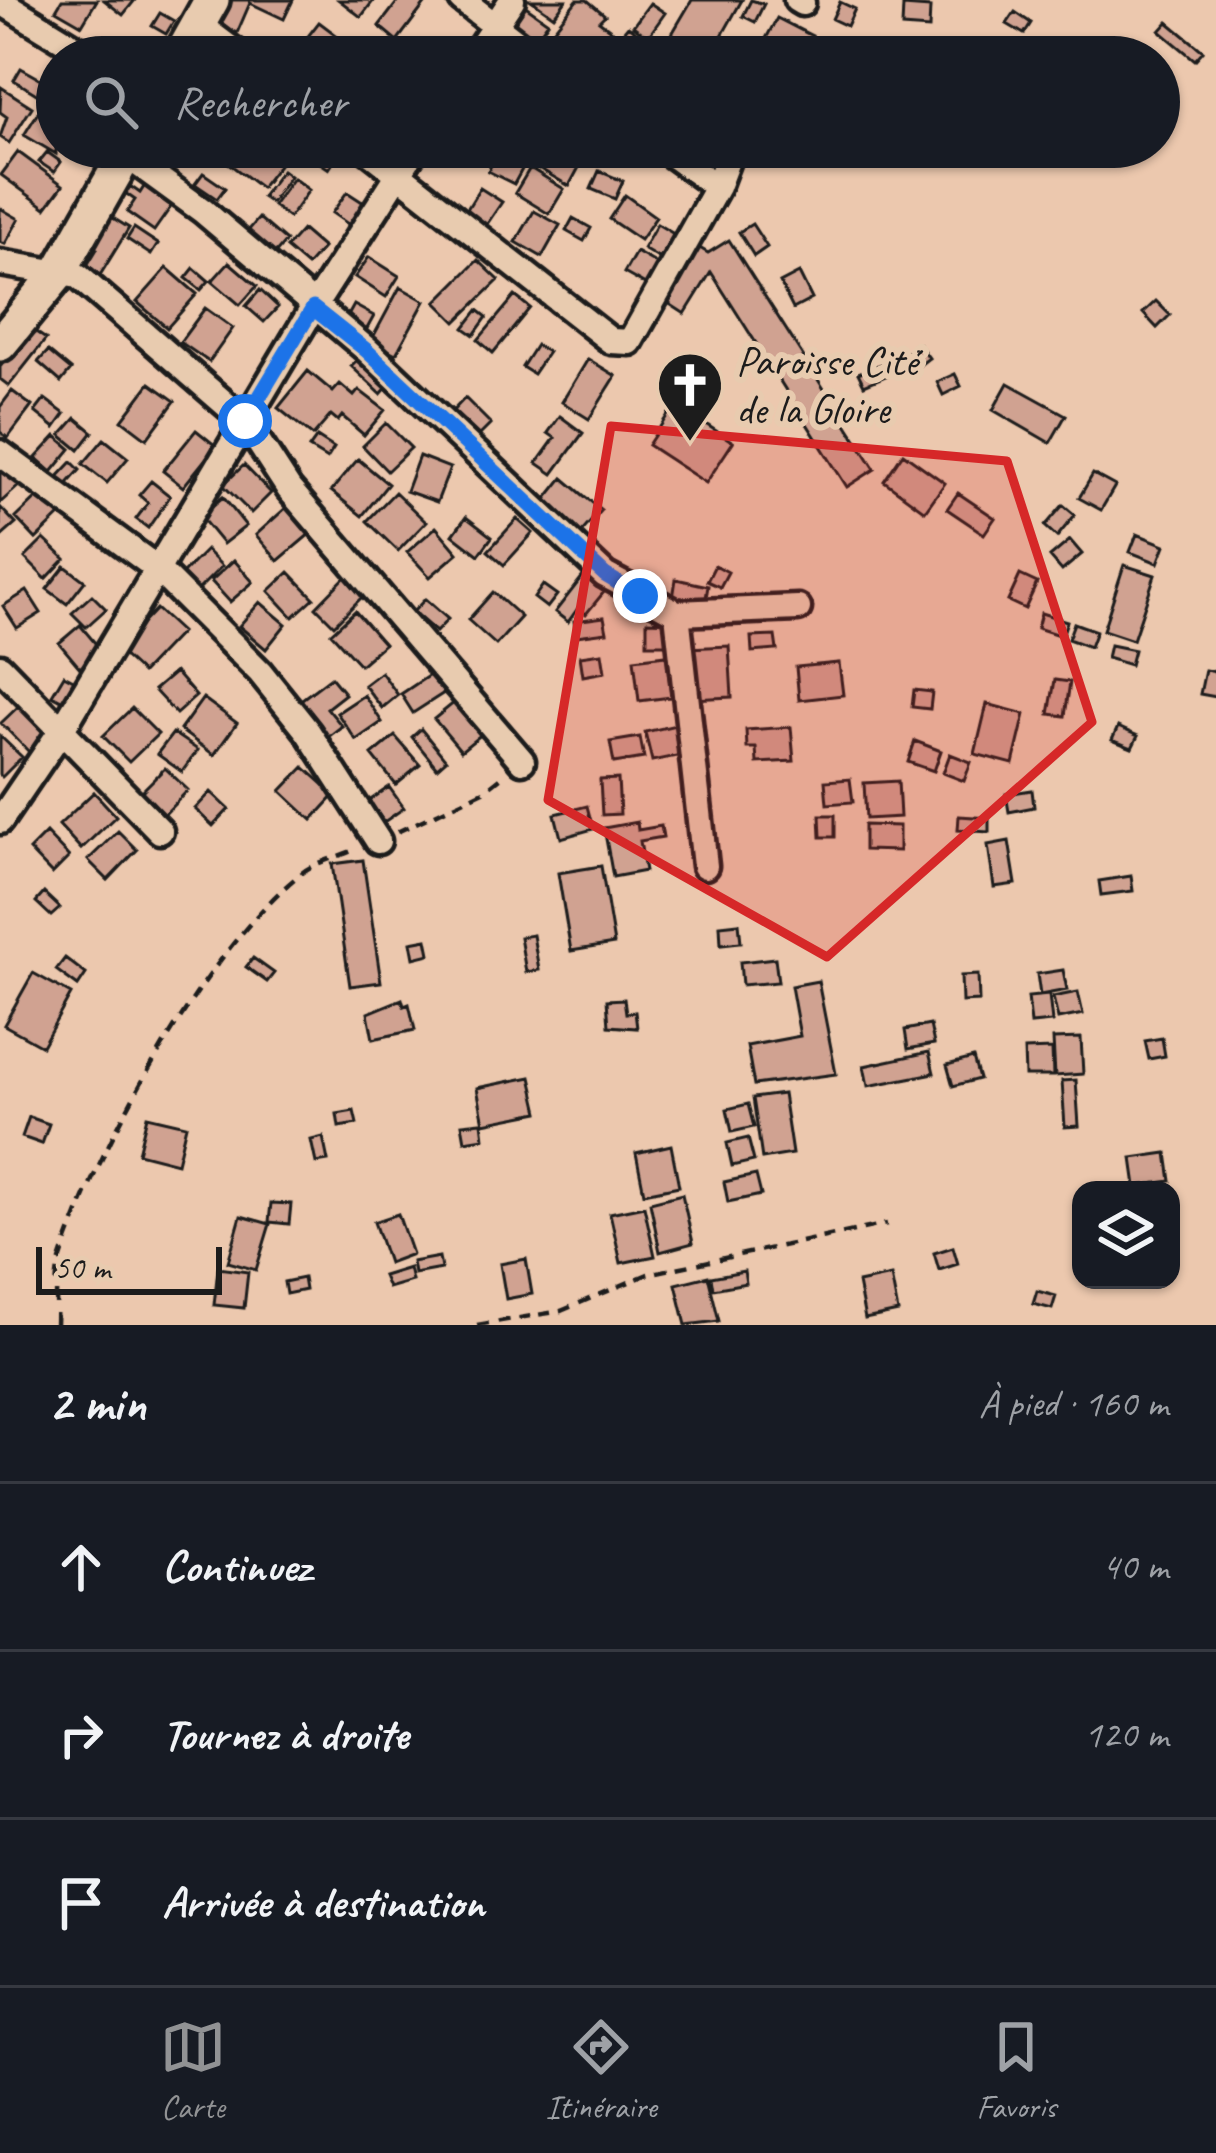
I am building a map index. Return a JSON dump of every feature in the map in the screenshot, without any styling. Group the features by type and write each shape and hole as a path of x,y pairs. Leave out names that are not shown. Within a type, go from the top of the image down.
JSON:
{"street":[{"path":"462,0 511,36"},
{"path":"488,36 512,0"},
{"path":"0,1 58,36"},
{"path":"205,12 225,36"},
{"path":"0,344 58,274 119,168"},
{"path":"144,168 202,211 366,350 605,575 676,613 798,608"},
{"path":"392,168 610,340 630,342 724,168"},
{"path":"0,821 61,731 155,568 402,168"},
{"path":"691,168 717,187"},
{"path":"0,262 78,276 245,421 289,489 522,761"},
{"path":"0,453 155,568 260,672 308,732 378,841"},
{"path":"676,613 705,866"},
{"path":"0,667 160,831"}],"path":[{"path":"56,1325 58,1265 131,1099 196,996 263,911 306,869 484,791 522,761"},
{"path":"477,1325 561,1311 648,1274 887,1224"}],"highlighted area":[{"path":"611,426 1007,461 1092,722 827,957 548,800"}],"building":[{"path":"62,0 97,0 82,25 56,10"},
{"path":"104,0 135,0 123,15"},
{"path":"230,0 293,0 284,19 250,3 237,33 219,25"},
{"path":"339,0 374,0 361,17"},
{"path":"399,0 428,0 401,36 391,36 379,26"},
{"path":"531,0 566,0 554,16"},
{"path":"577,0 587,0 605,15 599,21 612,31 608,36 548,36"},
{"path":"692,0 742,0 722,36 671,36"},
{"path":"751,0 764,4 755,22 743,16"},
{"path":"520,2 548,22 538,36 529,36 507,20"},
{"path":"840,2 855,9 847,26 832,19"},
{"path":"650,3 665,13 649,36 633,26"},
{"path":"903,6 930,8 929,29 902,27"},
{"path":"1015,12 1031,23 1024,34 1007,24"},
{"path":"160,13 174,21 166,34 152,26"},
{"path":"777,18 812,36 767,36"},
{"path":"319,22 338,36 308,36"},
{"path":"1168,22 1203,51 1195,60 1180,48 1180,36 1160,31"},
{"path":"628,26 641,36 620,36"},
{"path":"21,68 36,76 36,94 14,80"},
{"path":"1,87 32,107 9,143 0,137 7,117 0,112"},
{"path":"36,116 36,142 24,135"},
{"path":"18,152 63,185 46,208 1,175"},
{"path":"235,168 276,168 261,188"},
{"path":"490,168 523,168 514,184"},
{"path":"530,168 564,189 549,214 515,193"},
{"path":"538,168 579,168 569,186"},
{"path":"282,170 290,176 271,203 262,197"},
{"path":"599,171 623,181 615,199 591,189"},
{"path":"203,173 225,188 217,199 195,184"},
{"path":"293,178 309,190 289,218 273,206"},
{"path":"147,182 175,201 154,231 127,212 135,200 125,193 130,186 140,193"},
{"path":"480,188 502,202 485,227 464,214"},
{"path":"347,192 373,209 358,231 332,213"},
{"path":"625,195 656,217 640,240 609,219"},
{"path":"0,208 19,219 5,244 0,242"},
{"path":"534,211 560,225 542,257 516,242"},
{"path":"105,213 129,228 97,280 83,272 97,249 87,242"},
{"path":"259,218 286,241 269,261 242,238"},
{"path":"573,218 591,228 584,241 566,231"},
{"path":"657,224 684,240 670,265 643,249"},
{"path":"752,224 767,247 754,256 739,232"},
{"path":"134,228 158,244 151,255 127,239"},
{"path":"302,230 323,248 307,266 286,248"},
{"path":"729,240 875,469 847,487 711,272 685,314 665,301 698,247 708,253"},
{"path":"636,252 668,270 656,291 624,273"},
{"path":"369,257 399,276 386,297 355,277"},
{"path":"478,260 499,280 456,322 436,302"},
{"path":"229,262 257,286 240,305 212,281"},
{"path":"167,268 197,294 167,328 137,302"},
{"path":"194,268 209,281 201,290 186,278"},
{"path":"799,273 812,299 793,309 780,283"},
{"path":"400,287 425,301 396,354 371,341"},
{"path":"260,290 278,307 264,322 246,306"},
{"path":"515,296 530,308 493,353 478,340"},
{"path":"1156,301 1170,315 1157,328 1143,313"},
{"path":"354,305 374,316 363,336 343,325"},
{"path":"205,308 233,328 209,362 180,342"},
{"path":"478,310 487,317 474,335 464,328"},
{"path":"30,328 46,339 9,386 0,379 0,367"},
{"path":"919,344 929,358 916,368 905,354"},
{"path":"536,345 548,352 533,374 522,367"},
{"path":"48,351 71,370 61,382 38,362"},
{"path":"362,355 391,383 381,394 351,366"},
{"path":"588,359 616,376 589,419 562,402"},
{"path":"883,363 888,375 864,385 858,373"},
{"path":"308,371 333,392 340,384 354,396 359,390 385,410 364,435 342,416 338,421 331,415 313,436 278,408"},
{"path":"955,374 961,386 943,395 937,382"},
{"path":"150,383 175,401 147,439 122,420"},
{"path":"1008,383 1066,415 1050,443 993,410"},
{"path":"12,391 32,406 8,438 0,432 0,407"},
{"path":"465,398 491,424 473,442 447,417"},
{"path":"45,399 65,414 55,428 35,412"},
{"name":"Paroisse Cité de la Gloire","path":"675,404 733,442 706,483 648,445"},
{"path":"560,416 583,433 553,474 537,463 555,438 548,433"},
{"path":"76,418 93,432 79,450 61,435"},
{"path":"386,423 411,448 387,471 363,446"},
{"path":"196,430 216,446 183,487 163,471"},
{"path":"56,436 71,449 52,472 36,458"},
{"path":"317,437 334,448 327,459 309,448"},
{"path":"104,439 128,458 107,483 83,464"},
{"path":"903,453 945,483 925,511 884,481"},
{"path":"419,456 450,468 437,502 406,491"},
{"path":"358,459 388,484 362,516 331,491"},
{"path":"72,462 80,470 62,490 53,482"},
{"path":"0,463 20,485 0,503"},
{"path":"244,465 271,493 251,513 223,485"},
{"path":"1093,474 1115,486 1101,510 1079,498"},
{"path":"563,478 601,510 580,534 543,503"},
{"path":"151,481 170,496 148,528 136,519 148,503 139,495"},
{"path":"43,492 63,513 36,539 16,518"},
{"path":"395,492 426,522 398,551 367,521"},
{"path":"958,493 995,518 984,534 947,509"},
{"path":"223,497 246,526 223,544 200,516"},
{"path":"1063,505 1075,515 1057,537 1045,526"},
{"path":"288,506 311,533 278,561 256,535"},
{"path":"0,507 16,524 0,538"},
{"path":"466,517 492,537 479,555 453,535"},
{"path":"517,519 533,533 504,565 488,551"},
{"path":"436,527 458,553 430,577 407,552"},
{"path":"1137,534 1165,545 1158,563 1130,552"},
{"path":"44,539 65,559 46,579 25,558"},
{"path":"1070,540 1082,554 1062,571 1050,557"},
{"path":"206,550 222,566 198,590 182,574"},
{"path":"234,560 253,582 230,602 211,581"},
{"path":"715,565 728,572 720,587 707,581"},
{"path":"1124,565 1155,575 1133,640 1103,630"},
{"path":"65,566 85,581 67,604 47,589"},
{"path":"289,572 314,598 293,617 269,591"},
{"path":"349,573 368,591 334,625 316,607"},
{"path":"1020,575 1037,583 1025,609 1008,601"},
{"path":"583,576 604,592 586,614 578,608 568,622 555,612"},
{"path":"676,579 708,586 705,604 673,598"},
{"path":"543,585 557,595 547,608 534,598"},
{"path":"27,591 41,613 17,628 3,606"},
{"path":"493,592 521,617 496,645 468,620"},
{"path":"92,595 106,609 86,627 72,613"},
{"path":"425,599 448,619 436,632 413,612"},
{"path":"260,602 286,624 266,649 239,626"},
{"path":"156,609 181,632 142,673 117,650"},
{"path":"355,611 384,644 360,665 331,633"},
{"path":"1041,613 1067,621 1062,636 1037,628"},
{"path":"604,617 607,632 576,636 574,621"},
{"path":"647,621 672,622 672,644 647,644"},
{"path":"1074,623 1096,631 1090,647 1068,639"},
{"path":"80,625 101,650 80,668 59,643"},
{"path":"775,636 777,650 752,652 751,637"},
{"path":"1110,645 1134,650 1130,665 1107,658"},
{"path":"729,646 732,697 691,699 688,648"},
{"path":"602,653 605,672 583,676 580,656"},
{"path":"666,655 671,697 639,701 634,659"},
{"path":"839,663 843,695 799,700 796,667"},
{"path":"1205,670 1216,672 1216,697 1200,694"},
{"path":"175,672 196,696 176,714 154,690"},
{"path":"381,672 398,695 382,708 364,685"},
{"path":"434,672 447,691 413,713 401,694"},
{"path":"64,675 81,684 69,704 52,695"},
{"path":"331,677 345,694 327,708 342,726 327,738 298,702"},
{"path":"1055,680 1070,682 1065,716 1049,714"},
{"path":"914,690 932,692 930,709 912,707"},
{"path":"364,695 382,722 356,740 337,713"},
{"path":"203,698 237,723 214,755 180,730"},
{"path":"456,701 483,733 461,751 434,719"},
{"path":"23,702 52,732 30,753 1,723"},
{"path":"987,704 1025,714 1013,764 975,754"},
{"path":"132,708 158,734 129,762 103,736"},
{"path":"680,724 686,754 652,761 645,732"},
{"path":"791,727 794,761 757,763 756,748 747,748 746,730"},
{"path":"1118,727 1138,736 1132,748 1112,740"},
{"path":"421,729 446,760 437,768 412,737"},
{"path":"173,733 198,750 182,772 157,754"},
{"path":"0,736 22,757 2,777 0,775"},
{"path":"395,736 420,765 396,785 372,755"},
{"path":"640,737 644,758 614,763 610,742"},
{"path":"915,741 941,751 934,771 908,762"},
{"path":"950,754 971,762 964,781 943,773"},
{"path":"304,767 335,795 312,820 281,791"},
{"path":"165,768 188,790 164,815 140,793"},
{"path":"618,779 620,814 602,815 600,780"},
{"path":"850,779 853,802 827,804 825,781"},
{"path":"898,781 900,817 866,819 864,783"},
{"path":"389,787 404,808 384,822 369,801"},
{"path":"1032,790 1034,807 1009,812 1006,794"},
{"path":"94,792 116,816 81,849 59,825"},
{"path":"211,792 229,809 213,826 195,809"},
{"path":"587,806 593,829 561,838 555,814"},
{"path":"820,815 835,815 835,837 821,837"},
{"path":"959,816 989,818 989,832 958,830"},
{"path":"637,822 638,830 661,826 663,837 640,841 645,871 613,877 604,828"},
{"path":"864,825 899,826 899,851 864,850"},
{"path":"118,831 137,850 108,880 88,860"},
{"path":"46,833 69,857 52,874 29,850"},
{"path":"1009,841 1016,884 994,887 988,845"},
{"path":"363,860 381,982 350,986 332,864"},
{"path":"601,866 614,944 571,951 558,873"},
{"path":"1131,876 1133,891 1101,895 1099,881"},
{"path":"44,893 60,908 51,916 36,902"},
{"path":"739,923 741,942 721,944 720,925"},
{"path":"533,935 539,970 526,972 520,937"},
{"path":"427,939 430,954 414,958 411,942"},
{"path":"65,958 86,974 78,986 56,970"},
{"path":"253,958 274,973 267,982 246,967"},
{"path":"775,958 778,982 742,985 740,962"},
{"path":"1063,970 1067,990 1040,995 1037,974"},
{"path":"33,973 71,994 42,1046 4,1025"},
{"path":"978,975 979,1001 962,1002 961,976"},
{"path":"818,981 836,1074 754,1085 747,1046 800,1036 791,986"},
{"path":"1078,992 1083,1014 1058,1019 1053,997"},
{"path":"1049,995 1052,1022 1031,1024 1028,997"},
{"path":"402,999 404,1006 409,1004 415,1030 373,1039 368,1013"},
{"path":"624,999 626,1013 635,1012 637,1028 609,1026 607,1000"},
{"path":"930,1025 934,1044 908,1049 905,1030"},
{"path":"1081,1038 1083,1074 1055,1076 1053,1039"},
{"path":"1162,1038 1165,1056 1149,1059 1145,1041"},
{"path":"1052,1049 1053,1076 1025,1076 1024,1050"},
{"path":"929,1052 934,1073 868,1086 864,1066"},
{"path":"973,1058 979,1079 953,1086 947,1065"},
{"path":"531,1077 539,1112 484,1123 477,1088"},
{"path":"1076,1080 1079,1126 1065,1127 1062,1081"},
{"path":"783,1094 792,1154 762,1159 753,1098"},
{"path":"748,1104 754,1127 732,1132 727,1109"},
{"path":"354,1111 357,1124 339,1127 337,1114"},
{"path":"147,1116 186,1125 177,1163 138,1153"},
{"path":"29,1117 49,1124 42,1144 22,1137"},
{"path":"482,1122 484,1138 465,1141 462,1124"},
{"path":"323,1137 328,1161 316,1163 311,1140"},
{"path":"748,1138 754,1161 732,1166 727,1143"},
{"path":"671,1145 679,1186 644,1193 636,1153"},
{"path":"1167,1153 1171,1181 1135,1181 1132,1158"},
{"path":"756,1175 761,1195 728,1202 724,1182"},
{"path":"682,1194 693,1243 660,1252 650,1202"},
{"path":"271,1203 291,1204 289,1224 269,1222"},
{"path":"644,1206 655,1256 621,1263 610,1213"},
{"path":"398,1214 412,1254 388,1263 374,1222"},
{"path":"241,1216 270,1224 256,1270 228,1262"},
{"path":"953,1247 958,1264 939,1270 934,1253"},
{"path":"439,1257 441,1269 414,1274 412,1262"},
{"path":"526,1259 532,1294 506,1299 500,1264"},
{"path":"218,1268 248,1272 244,1308 214,1305"},
{"path":"409,1268 412,1281 388,1288 383,1276"},
{"path":"744,1271 746,1283 713,1289 711,1277"},
{"path":"708,1276 719,1321 686,1325 676,1284"},
{"path":"891,1276 898,1312 865,1319 858,1283"},
{"path":"303,1278 305,1290 286,1294 284,1282"},
{"path":"1037,1291 1056,1296 1052,1309 1033,1304"}],"place":[{"name":"Paroisse Cité de la Gloire","path":"690,444"}],"route":[{"path":"245,421 313,308 366,350 605,575 640,596"}]}
